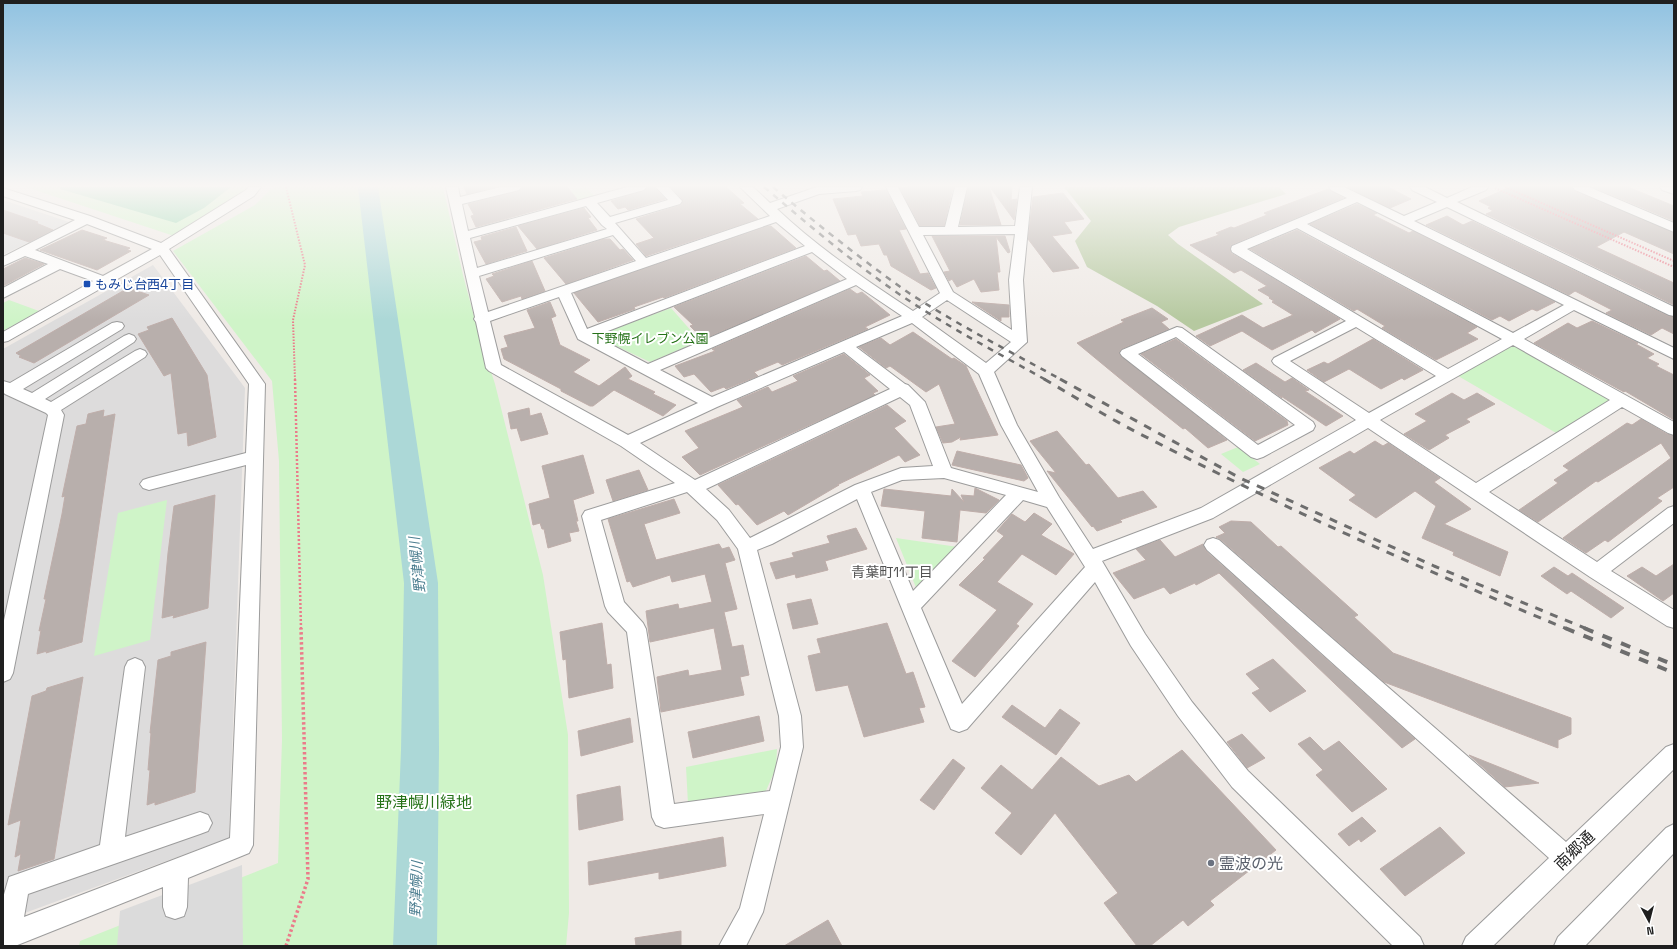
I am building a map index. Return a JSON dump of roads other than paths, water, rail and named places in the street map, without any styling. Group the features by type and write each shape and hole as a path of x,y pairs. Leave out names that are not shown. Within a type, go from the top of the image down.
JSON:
{"street":[{"path":"3,262 64,231"},
{"path":"5,937 176,872 241,845 257,384 162,248 117,231"},
{"path":"3,338 105,281 189,231"},
{"path":"463,231 481,319 494,368 627,442 692,486 723,514 747,546 790,716 792,747 751,912 732,946"},
{"path":"464,236 481,231"},
{"path":"471,274 595,231"},
{"path":"615,231 644,263"},
{"path":"481,319 644,263 724,231"},
{"path":"796,231 857,280 913,317 986,371 1009,425 1054,502 1093,563 1138,640 1181,703 1240,779 1411,946"},
{"path":"915,231 947,294 1020,342"},
{"path":"1020,342 1016,280 1022,231"},
{"path":"1280,231 1237,249 1448,376"},
{"path":"1312,231 1512,339 1674,429"},
{"path":"1425,231 1674,354"},
{"path":"1508,231 1674,312"},
{"path":"583,336 814,247"},
{"path":"25,251 105,281"},
{"path":"3,294 59,264"},
{"path":"647,370 857,280"},
{"path":"563,291 583,336 711,403"},
{"path":"627,442 711,403 913,317 947,294"},
{"path":"861,489 959,722 1093,563 1207,513 1315,450 1574,305"},
{"path":"1357,321 1279,361 1597,572 1674,620"},
{"path":"7,388 117,326"},
{"path":"1177,331 1307,426 1290,435 1257,453 1127,353 1177,331"},
{"path":"33,400 129,339"},
{"path":"986,371 1020,342"},
{"path":"846,346 917,402 944,472"},
{"path":"52,409 140,354"},
{"path":"3,673 56,415 52,409 7,388"},
{"path":"779,801 664,817 636,629 615,606 591,516 692,486 902,389"},
{"path":"1476,492 1622,400"},
{"path":"1290,435 1315,450"},
{"path":"149,484 255,457"},
{"path":"747,546 766,539 861,489 901,474 944,472 1054,502"},
{"path":"911,606 1019,493"},
{"path":"1597,572 1674,513"},
{"path":"1213,545 1566,858"},
{"path":"111,853 135,667"},
{"name":"南郷通","path":"1475,946 1674,754"},
{"path":"5,937 18,886 200,823"},
{"path":"1567,946 1674,836"},
{"path":"175,907 176,872"}],"waterway":[{"name":"野津幌川","path":"374,231 421,583 420,750 415,946"}],"railway":[{"path":"818,231 849,257 902,296 955,329 1046,380"},
{"path":"827,231 874,268 928,305 1062,380"},
{"path":"1044,379 1125,426 1254,491 1462,585 1567,629"},
{"path":"1060,379 1240,478 1434,566 1587,629"},
{"path":"1565,628 1674,673"},
{"path":"1584,628 1674,665"}],"place":[{"name":"もみじ台西4丁目","path":"87,284"},
{"name":"霊波の光","path":"1211,863"}],"district":[{"name":"青葉町11丁目","path":"892,572"}],"park label":[{"name":"下野幌イレブン公園","path":"650,338"},
{"name":"野津幌川緑地","path":"424,802"}]}
